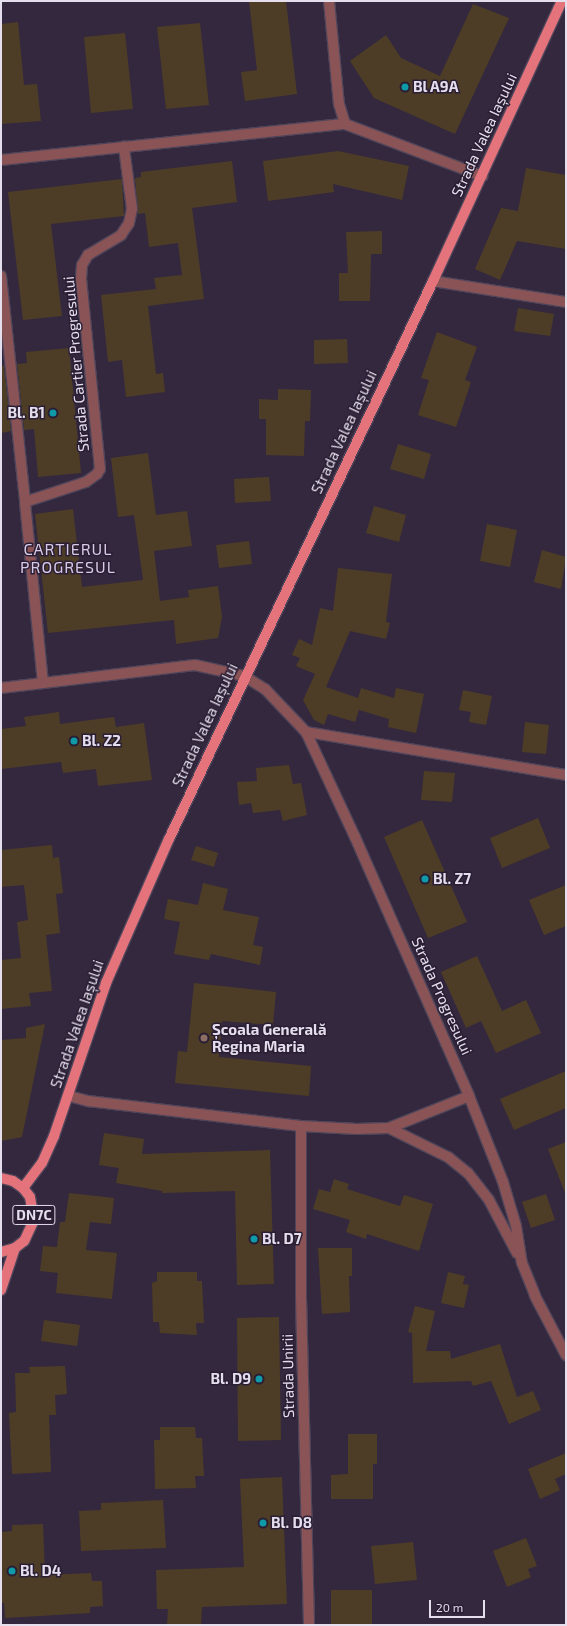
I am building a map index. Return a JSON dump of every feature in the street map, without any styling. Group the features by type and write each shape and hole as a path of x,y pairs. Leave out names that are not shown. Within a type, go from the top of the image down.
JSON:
{"main road":[{"name":"Strada Valea Iașului","path":"23,1188 42,1163 69,1096 118,951 244,676 433,281 562,1"},
{"name":"DN7C","path":"1,1178 23,1188 30,1197 34,1220 24,1241 15,1248 1,1252"},
{"name":"DN7C","path":"1,1290 15,1248"}],"street":[{"path":"329,1 339,104 345,124"},
{"path":"1,160 345,124 482,176"},
{"name":"Strada Cartier Progresului","path":"25,502 86,482 97,474 100,469 81,279 82,265 88,255 121,235 129,223 132,209 124,147"},
{"path":"1,276 43,683"},
{"path":"433,281 566,302"},
{"name":"Strada Progresului","path":"1,688 174,666 195,665 244,676 265,689 306,732 355,837 469,1096 503,1182 516,1226 522,1263 535,1296 566,1355"},
{"path":"306,732 566,775"},
{"path":"69,1096 88,1101 301,1126 389,1128 469,1096"},
{"name":"Strada Unirii","path":"301,1126 301,1305 309,1625"},
{"path":"389,1128 448,1157 468,1173 489,1200 522,1263"}],"building":[{"path":"249,1 286,1 297,94 245,101 241,72 257,70"},
{"path":"473,4 509,18 455,134 374,98 350,61 386,35 401,58 440,76"},
{"path":"18,22 24,85 37,84 41,121 1,124 1,24"},
{"path":"200,23 209,105 166,109 157,27"},
{"path":"125,33 133,109 91,113 84,37"},
{"path":"338,151 409,166 402,200 333,184 334,192 268,201 263,161"},
{"path":"232,161 237,202 192,208 204,299 148,306 156,374 163,373 165,392 126,397 122,360 108,362 101,295 156,289 154,278 182,275 178,243 149,247 145,213 138,214 135,178 141,177 141,172"},
{"path":"526,168 566,175 566,249 517,241 500,280 475,269 501,208 518,211"},
{"path":"122,179 124,216 51,224 62,316 23,320 8,192"},
{"path":"382,231 382,254 371,254 370,301 339,301 339,273 348,273 346,232"},
{"path":"518,308 554,314 550,336 514,331"},
{"path":"437,332 477,347 465,380 471,382 456,427 418,415 429,380 421,378"},
{"path":"347,339 348,363 314,364 314,340"},
{"name":"Bl. B1","path":"69,348 81,473 38,477 34,429 24,430 17,364 27,363 26,352"},
{"path":"1,366 4,366 11,431 1,433"},
{"path":"278,389 311,390 310,421 305,421 304,456 266,455 266,419 259,419 259,399 278,400"},
{"path":"398,444 431,454 424,479 390,469"},
{"path":"148,453 156,515 187,511 192,546 154,551 160,601 189,597 188,590 218,586 222,617 218,638 176,644 174,620 48,633 35,514 73,509 82,587 143,580 134,515 118,517 111,458"},
{"path":"269,477 271,501 235,503 234,479"},
{"path":"374,506 406,515 399,542 366,533"},
{"path":"487,524 517,530 510,567 480,561"},
{"path":"249,541 252,564 219,568 216,545"},
{"path":"542,550 566,557 561,589 534,582"},
{"path":"338,568 392,574 386,622 390,623 386,639 350,631 326,687 358,698 361,688 394,698 396,688 424,694 416,733 388,727 389,719 359,710 355,722 328,714 324,725 314,720 303,700 315,674 296,666 300,658 292,655 299,639 312,645 320,608 333,611"},
{"path":"463,690 492,696 486,725 469,722 471,712 459,710"},
{"name":"Bl. Z2","path":"59,712 60,724 114,717 116,727 144,723 152,780 98,786 96,769 63,773 61,762 1,769 1,729 26,726 24,717"},
{"path":"525,722 549,725 546,754 522,752"},
{"path":"289,765 293,784 301,783 307,815 283,821 280,810 253,813 251,803 239,805 237,782 257,781 256,768"},
{"path":"424,771 455,773 452,802 421,800"},
{"path":"538,818 550,848 502,868 490,838"},
{"name":"Bl. Z7","path":"422,820 467,922 428,938 384,837"},
{"path":"52,845 53,858 59,857 63,893 56,894 60,933 46,935 52,991 29,993 31,1006 1,1009 1,960 21,958 17,922 28,920 24,885 1,887 1,850"},
{"path":"196,846 218,853 214,867 191,860"},
{"path":"203,883 228,889 223,910 259,917 253,945 263,947 260,965 211,954 209,960 174,954 180,922 164,919 168,899 198,905"},
{"path":"566,885 566,926 544,935 529,900"},
{"path":"477,956 502,1011 526,1000 541,1033 496,1053 481,1021 466,1028 441,972"},
{"name":"Școala Generală Regina Maria","path":"194,983 276,992 273,1025 222,1021 219,1057 311,1066 309,1096 175,1083 178,1051 187,1052"},
{"path":"45,1024 22,1137 1,1141 1,1040 26,1038 26,1028"},
{"path":"566,1071 566,1108 514,1130 500,1099"},
{"name":"Bl. D7","path":"104,1133 144,1139 142,1154 270,1150 274,1284 237,1285 235,1191 162,1193 162,1191 116,1183 119,1168 99,1165"},
{"path":"566,1142 566,1193 565,1193 548,1149"},
{"path":"334,1179 349,1184 347,1189 400,1206 404,1195 433,1204 419,1251 367,1234 366,1239 346,1232 350,1220 313,1209 319,1189 330,1192"},
{"path":"69,1193 114,1198 111,1224 90,1222 86,1250 117,1253 112,1299 56,1293 58,1273 40,1271 43,1246 57,1247 60,1222 65,1222"},
{"path":"546,1194 555,1220 531,1228 522,1202"},
{"path":"318,1248 352,1248 352,1276 349,1276 350,1312 322,1314"},
{"path":"157,1272 197,1272 197,1281 202,1281 204,1323 196,1323 197,1335 160,1333 159,1322 153,1322 152,1283 157,1281"},
{"path":"448,1272 465,1276 463,1284 469,1285 464,1308 441,1303"},
{"path":"415,1306 435,1311 426,1351 450,1351 451,1359 500,1344 517,1397 533,1391 541,1410 509,1424 491,1381 473,1386 471,1381 413,1383 412,1333 408,1332"},
{"name":"Bl. D9","path":"279,1317 281,1440 238,1441 237,1318"},
{"path":"44,1320 80,1325 77,1346 41,1341"},
{"path":"65,1366 67,1394 55,1395 56,1415 49,1415 51,1472 12,1474 9,1413 16,1412 15,1373 30,1373 29,1367"},
{"path":"160,1427 195,1427 196,1438 202,1438 204,1476 195,1476 196,1488 155,1489 154,1440 160,1440"},
{"path":"348,1434 377,1434 377,1464 373,1464 373,1499 331,1499 331,1475 348,1474"},
{"path":"566,1453 566,1474 555,1479 560,1490 540,1499 528,1469"},
{"name":"Bl. D8","path":"282,1477 287,1604 202,1607 201,1625 167,1625 168,1609 157,1609 156,1570 244,1567 240,1479"},
{"path":"163,1500 166,1548 81,1551 79,1511 101,1510 101,1503"},
{"name":"Bl. D4","path":"43,1524 45,1575 91,1573 92,1581 102,1581 103,1606 90,1607 90,1613 5,1618 4,1603 1,1603 1,1532 12,1531 12,1525"},
{"path":"526,1538 537,1566 528,1569 531,1577 507,1587 493,1551"},
{"path":"413,1542 417,1580 375,1584 371,1546"},
{"path":"331,1590 372,1590 372,1624 331,1624"}],"place":[{"name":"Bl A9A","path":"405,87"},
{"name":"Bl. B1","path":"53,413"},
{"name":"Bl. Z2","path":"74,741"},
{"name":"Bl. Z7","path":"425,879"},
{"name":"Școala Generală Regina Maria","path":"204,1038"},
{"name":"Bl. D7","path":"254,1239"},
{"name":"Bl. D9","path":"259,1379"},
{"name":"Bl. D8","path":"263,1523"},
{"name":"Bl. D4","path":"12,1571"}],"district":[{"name":"CARTIERUL PROGRESUL","path":"68,558"}]}
